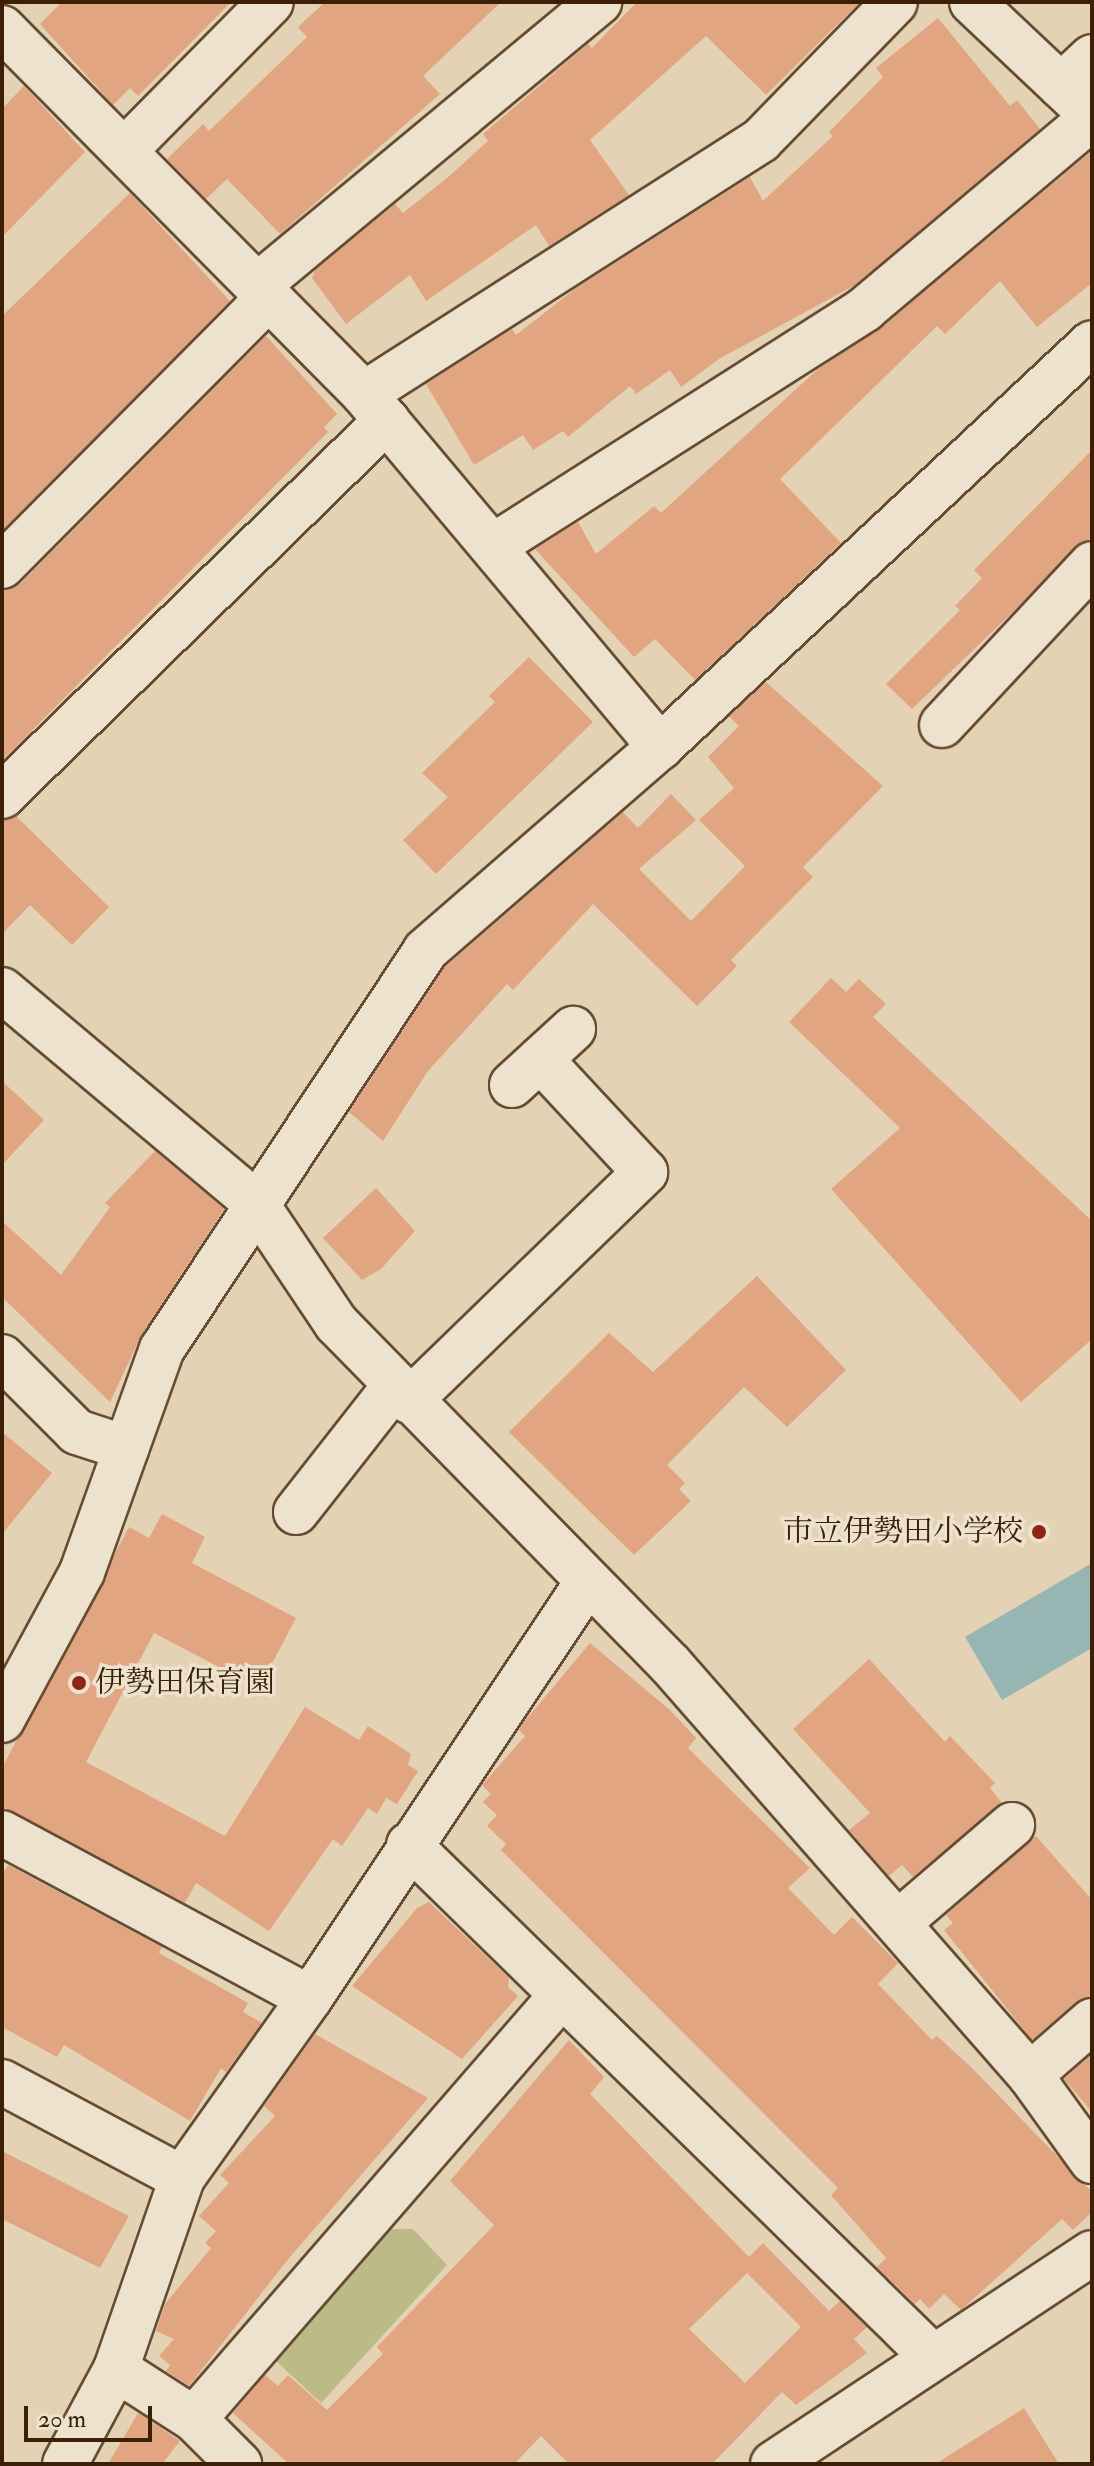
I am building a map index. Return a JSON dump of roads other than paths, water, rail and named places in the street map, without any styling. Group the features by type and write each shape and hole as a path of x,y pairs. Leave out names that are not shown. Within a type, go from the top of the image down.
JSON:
{"street":[{"path":"124,151 271,2"},
{"path":"2,566 263,292 599,2"},
{"path":"2,796 375,407 761,140 895,2"},
{"path":"495,545 865,309 1084,94 972,2"},
{"path":"2,28 375,407 495,545 660,747"},
{"path":"2,1720 82,1572 162,1349 255,1202 425,951 660,747 1092,343"},
{"path":"942,725 1092,564"},
{"path":"2,990 255,1202 336,1323 402,1394 670,1664 1030,2075 1092,2161"},
{"path":"296,1512 402,1394 645,1172 526,1072 573,1029"},
{"path":"2,1357 77,1432 126,1448"},
{"path":"65,2464 116,2369 182,2178 310,1998 587,1582"},
{"path":"899,1922 1012,1825"},
{"path":"2,1833 310,1998"},
{"path":"409,1845 932,2356"},
{"path":"194,2419 561,1996"},
{"path":"1030,2075 1092,2021"},
{"path":"2,2082 182,2178"},
{"path":"773,2464 1092,2253"},
{"path":"116,2369 194,2419 239,2464"}],"water":[{"path":"1092,1563 1092,1648 1002,1700 965,1637"}],"place":[{"name":"市立伊勢田小学校","path":"1039,1532"},
{"name":"伊勢田保育園","path":"79,1683"}]}
